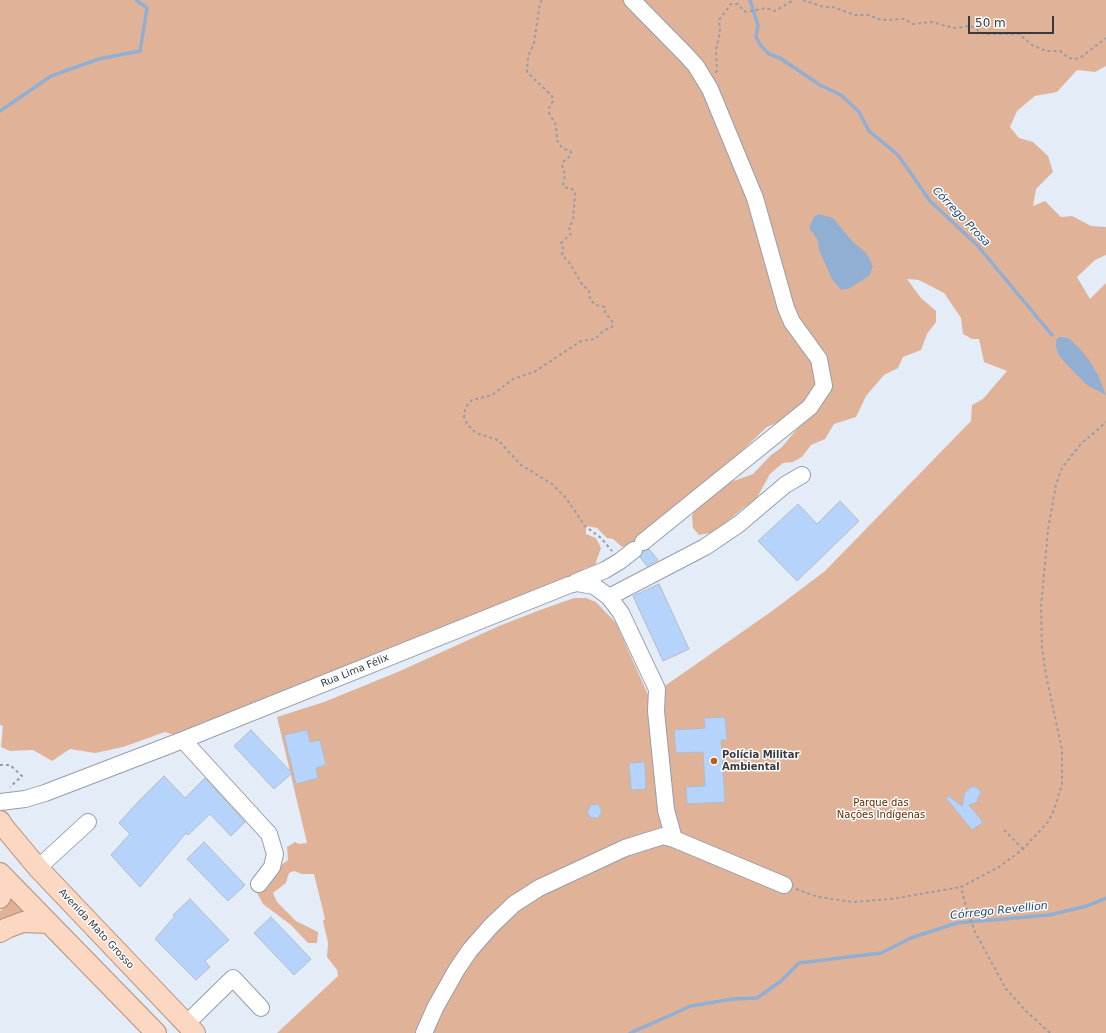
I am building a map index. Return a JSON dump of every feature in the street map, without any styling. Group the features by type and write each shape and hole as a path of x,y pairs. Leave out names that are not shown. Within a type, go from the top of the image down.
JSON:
{"main road":[{"name":"Avenida Mato Grosso","path":"0,821 38,868 185,1023"},
{"path":"2,884 49,923 155,1032 185,1023"},
{"path":"0,932 23,922 49,923"}],"street":[{"path":"569,585 605,570 620,561 810,407 824,386 819,359 792,322 786,308 755,198 710,89 696,66 632,0"},
{"path":"609,597 705,548 739,524 785,485 802,475"},
{"name":"Rua Lima Félix","path":"0,802 25,799 45,793 183,740 577,583 594,586 609,597 621,613 657,689 656,711 666,810 674,839"},
{"path":"183,740 269,834 275,854 274,860 272,867 258,884"},
{"path":"38,868 88,822"},
{"path":"424,1033 435,1008 466,956 491,926 514,904 539,888 626,848 663,836 674,839 784,885"},
{"path":"185,1023 234,978 261,1008"}],"path":[{"path":"542,0 540,3 534,43 528,58 527,72 552,96 553,101 549,108 549,113 556,125 557,140 562,148 570,151 571,153 562,165 565,175 563,185 564,187 572,189 575,192 573,221 569,227 571,234 561,243 563,248 562,255 569,262 583,286 589,290 590,300 596,305 605,307 605,312 613,323 612,327 603,331 595,339 581,341 534,372 513,379 492,395 472,400 465,410 464,417 467,424 476,433 498,440 521,466 552,484 566,498 586,526 602,538 620,561"},
{"path":"710,89 717,70 716,50 720,32 719,20 731,4 738,4 744,11 747,12 766,8 775,11 794,0"},
{"path":"803,0 824,7 833,7 855,15 869,15 881,20 904,19 913,24 932,22 954,28 971,26 984,34 1019,34 1032,45 1046,51 1060,51 1069,58 1075,59 1080,58 1106,38"},
{"path":"784,885 818,897 853,902 891,899 960,887 998,866 1023,849 1048,822 1054,810 1062,784 1062,750 1046,675 1042,648 1041,607 1048,530 1056,484 1062,468 1080,445 1106,422"},
{"path":"1004,830 1023,849"},
{"path":"960,887 975,932 1006,989 1026,1011 1050,1033"}],"green space":[{"name":"Parque das Nações Indígenas","path":"0,0 1106,0 1106,66 1095,72 1077,70 1057,92 1035,96 1017,111 1010,127 1019,138 1033,142 1048,156 1053,172 1036,189 1033,206 1045,201 1061,217 1072,216 1091,226 1106,227 1106,255 1095,260 1077,277 1090,299 1106,283 1106,1033 277,1033 338,976 337,970 327,957 328,943 323,921 325,919 314,874 302,874 294,871 289,873 286,883 273,893 277,902 296,921 318,932 317,943 308,943 291,925 263,904 256,891 273,871 288,860 287,847 295,842 299,844 307,843 277,717 324,702 400,671 499,626 574,598 586,598 596,602 616,623 649,697 772,611 825,571 971,421 972,405 983,399 1007,371 984,362 979,339 972,339 963,334 961,318 944,293 919,280 907,279 921,298 936,311 936,322 927,334 921,350 903,357 898,368 884,375 866,396 856,417 834,424 825,439 811,445 802,457 793,462 783,463 770,474 755,501 743,508 715,532 699,535 693,528 692,516 697,506 725,484 753,474 771,455 781,448 809,415 780,422 767,427 712,479 699,487 672,509 645,537 622,547 613,539 607,538 597,528 586,526 586,534 596,538 601,548 595,565 585,568 568,584 183,738 165,732 123,747 95,753 70,749 52,761 33,750 10,751 1,747 3,726 0,725"},
{"path":"8,888 35,915 0,927 0,911 3,909"}],"water":[{"path":"819,214 833,218 852,241 866,253 873,266 869,276 850,288 841,290 832,279 819,250 818,240 809,228 814,217"},
{"path":"1059,337 1070,339 1089,360 1098,375 1106,395 1087,385 1066,364 1058,354 1056,340"}],"building":[{"path":"840,501 859,521 797,581 758,541 798,504 817,524"},
{"path":"649,549 658,560 647,566 640,557 643,551"},
{"path":"659,584 689,649 663,661 633,596"},
{"name":"Polícia Militar Ambiental","path":"725,717 727,740 721,740 725,802 687,804 686,787 705,786 703,752 676,753 674,730 705,728 704,718"},
{"path":"251,730 292,773 274,789 234,746"},
{"path":"307,730 310,742 320,740 326,765 316,768 318,778 296,784 284,735"},
{"path":"645,762 646,789 631,790 629,763"},
{"path":"164,776 185,798 205,778 245,822 231,836 210,814 188,835 186,833 140,887 111,855 130,834 119,823"},
{"path":"972,786 978,788 982,794 979,795 977,802 969,805 983,822 972,830 946,798 948,796 962,806 965,792"},
{"path":"598,804 602,811 598,818 591,818 587,812 591,805"},
{"path":"204,842 245,885 228,901 187,859"},
{"path":"190,899 229,940 205,961 210,967 196,980 155,939 175,916 173,915"},
{"path":"271,917 311,959 294,975 254,933"}],"waterway":[{"path":"0,111 51,76 99,59 140,51 147,8 136,0"},
{"name":"Córrego Prosa","path":"750,0 758,25 756,37 761,46 769,54 780,58 820,85 841,95 859,112 869,131 898,155 930,201 977,245 1052,335"},
{"name":"Córrego Revellion","path":"630,1033 691,1006 732,999 757,998 781,981 799,963 881,953 911,938 957,923 1049,915 1087,906 1106,898"}],"place":[{"name":"Polícia Militar Ambiental","path":"714,761"}]}
